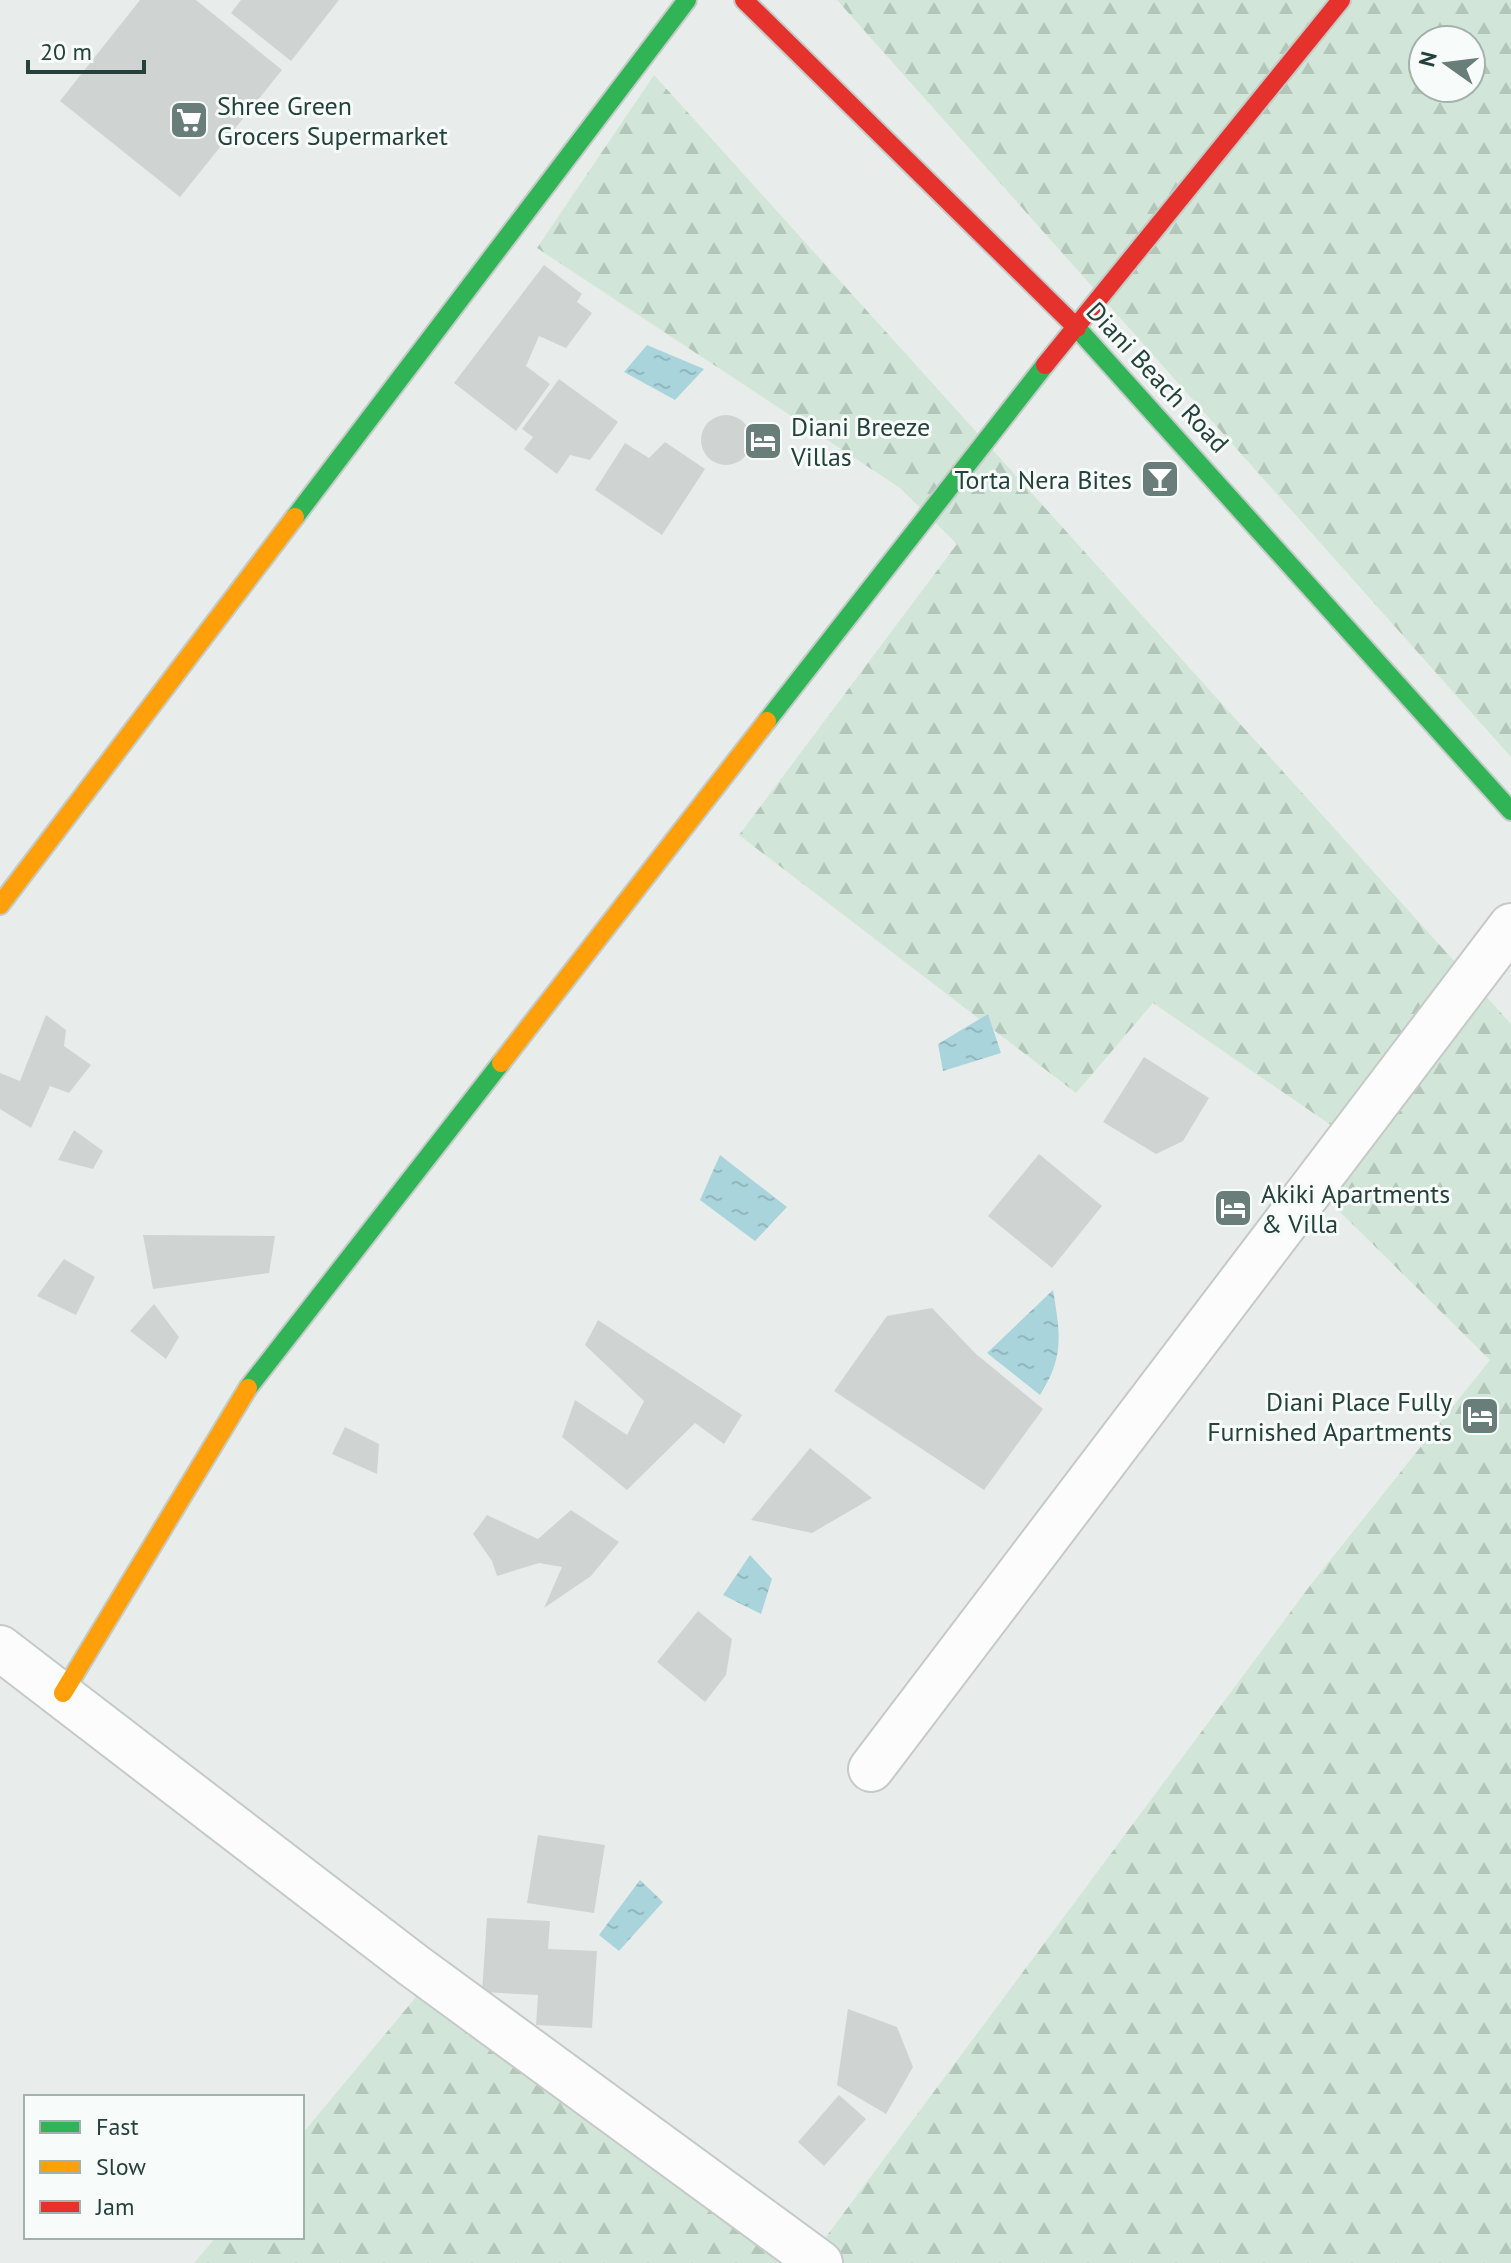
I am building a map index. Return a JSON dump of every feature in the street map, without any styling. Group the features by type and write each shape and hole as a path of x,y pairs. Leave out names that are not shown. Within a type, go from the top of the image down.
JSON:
{"street":[{"path":"0,905 687,0"},
{"name":"Diani Beach Road","path":"744,0 1075,326 1511,811"},
{"path":"63,1693 248,1388 1075,326 1341,0"},
{"path":"871,1769 1511,926"},
{"path":"0,1648 63,1693 413,1965 820,2263"}],"green space":[{"path":"837,0 1511,0 1511,757"},
{"path":"654,75 1511,1024 1511,2263 194,2263 214,2239 304,2239 304,2132 441,1967 814,2253 1312,1583 1490,1360 1332,1204 1338,1130 1153,1003 1076,1093 739,835 957,544 900,488 537,248"}],"water":[{"path":"647,345 704,369 675,400 624,372"},
{"path":"988,1014 1001,1053 943,1071 938,1044"},
{"path":"720,1155 787,1207 755,1241 700,1200"},
{"path":"1053,1290 1057,1356 1040,1395 987,1353"},
{"path":"750,1555 772,1579 761,1614 723,1595"},
{"path":"640,1880 663,1902 619,1951 599,1935"}],"building":[{"path":"140,0 196,0 282,70 180,197 60,101"},
{"path":"241,0 339,0 291,61 231,13"},
{"path":"544,265 582,294 577,302 592,313 566,348 539,336 526,366 550,384 516,431 454,383"},
{"path":"559,379 618,422 590,460 570,455 557,474 524,449 533,437 522,429"},
{"path":"716,416 736,416 750,430 750,450 736,464 716,464 702,450 702,430"},
{"path":"665,442 705,469 662,535 595,490 625,443 649,458"},
{"path":"46,1015 66,1030 64,1046 91,1065 69,1093 50,1086 31,1128 0,1109 0,1073 20,1081"},
{"path":"1144,1057 1209,1098 1183,1141 1156,1154 1103,1122"},
{"path":"74,1130 103,1151 93,1169 58,1160"},
{"path":"1039,1154 1102,1206 1052,1268 988,1216"},
{"path":"143,1235 275,1236 269,1273 153,1289"},
{"path":"64,1259 95,1277 76,1315 37,1296"},
{"path":"154,1304 179,1337 166,1359 130,1331"},
{"path":"932,1308 976,1354 1043,1409 984,1490 834,1391 887,1316"},
{"path":"598,1320 742,1415 724,1444 695,1423 627,1490 562,1437 575,1400 627,1435 644,1401 585,1345"},
{"path":"345,1427 379,1444 377,1474 332,1454"},
{"path":"810,1448 872,1498 812,1533 751,1520"},
{"path":"571,1510 619,1542 591,1576 544,1608 562,1567 539,1563 497,1576 492,1561 473,1534 487,1515 538,1539"},
{"path":"698,1611 732,1639 726,1675 705,1702 657,1662"},
{"path":"538,1835 605,1845 594,1913 527,1903"},
{"path":"487,1918 550,1921 548,1949 597,1951 592,2028 536,2025 538,1995 482,1992"},
{"path":"848,2009 897,2027 913,2067 886,2114 837,2085"},
{"path":"839,2095 866,2119 824,2166 798,2142"}],"traffic: fast":[{"path":"295,517 687,0"},
{"path":"1077,328 1511,811"},
{"path":"767,721 1045,365"},
{"path":"248,1388 501,1063"}],"traffic: slow":[{"path":"0,905 295,517"},
{"path":"501,1063 767,721"},
{"path":"63,1693 248,1388"}],"traffic: jam":[{"path":"744,0 1077,328"},
{"path":"1045,365 1341,0"}],"place":[{"name":"Shree Green Grocers Supermarket","path":"189,120"},
{"name":"Diani Breeze Villas","path":"763,441"},
{"name":"Torta Nera Bites","path":"1160,479"},
{"name":"Akiki Apartments & Villa","path":"1233,1208"},
{"name":"Diani Place Fully Furnished Apartments","path":"1480,1416"}]}
